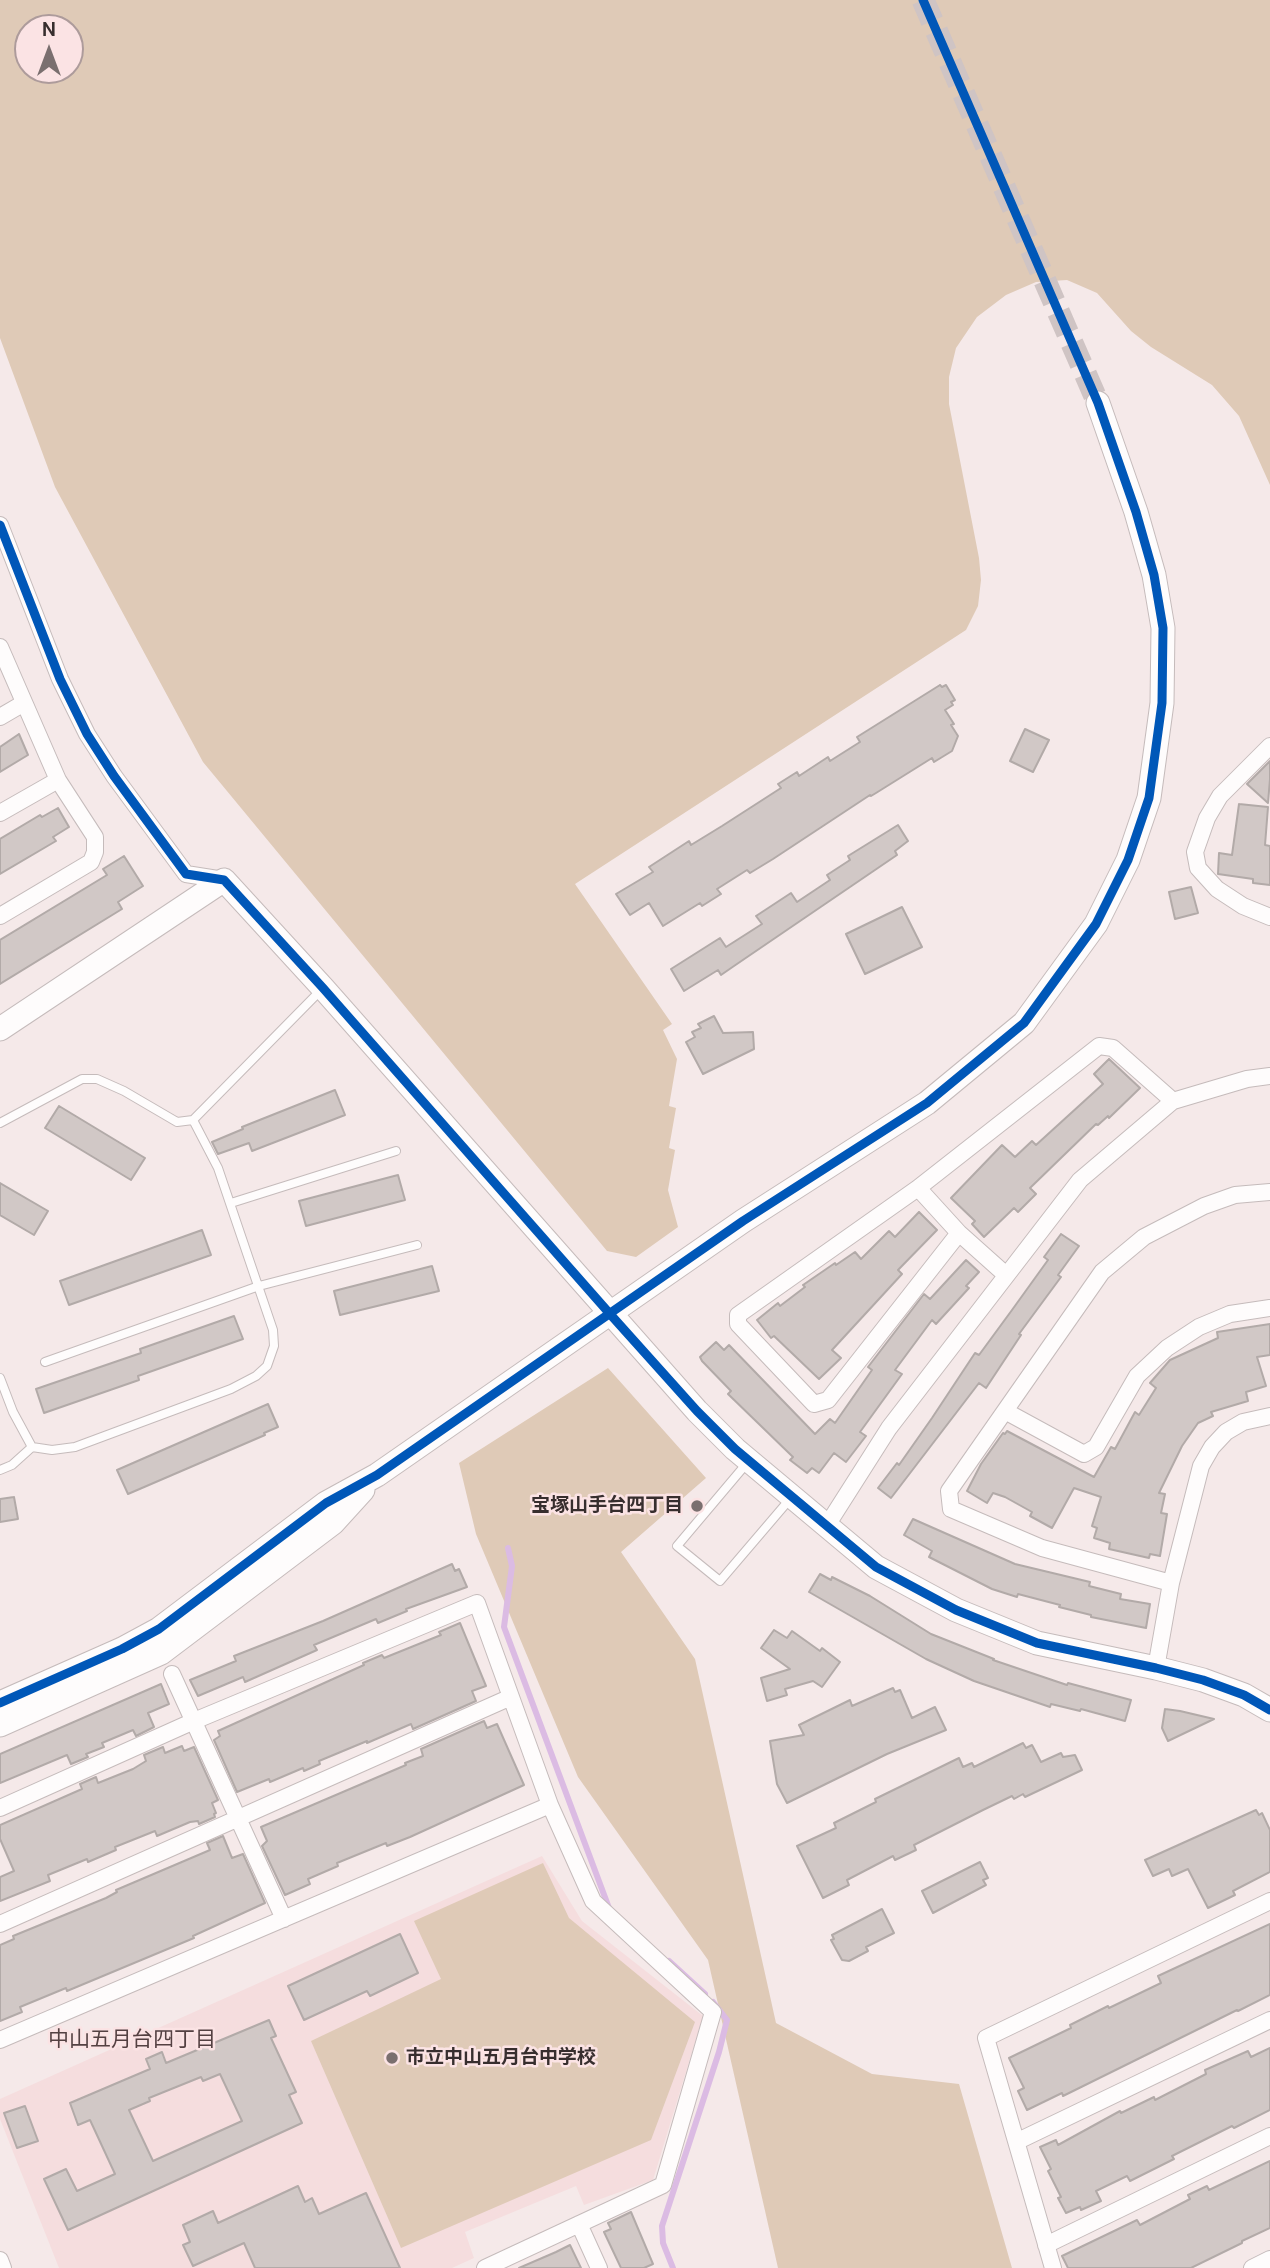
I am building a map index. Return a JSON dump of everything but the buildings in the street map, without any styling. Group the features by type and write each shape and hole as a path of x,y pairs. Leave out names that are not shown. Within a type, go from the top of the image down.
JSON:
{"street":[{"path":"0,1703 122,1649 159,1629 326,1503 377,1475 743,1221 927,1104 1024,1023 1096,924 1128,860 1149,798 1162,703 1163,628 1154,575 1136,512 1098,403"},
{"path":"0,525 60,679 87,734 114,776 186,874 224,880 323,988 696,1410 749,1461 876,1567 956,1611 1037,1643 1203,1680 1244,1695 1270,1710"},
{"path":"0,647 58,780 95,837 91,862 0,916"},
{"path":"0,717 24,703"},
{"path":"1270,746 1220,796 1207,818 1195,852 1198,868 1217,888 1243,906 1270,917"},
{"path":"0,813 58,780"},
{"path":"0,1029 224,880"},
{"path":"959,1233 828,1400 814,1404 738,1324 738,1315 918,1188 1099,1046 1113,1048 1173,1101"},
{"path":"827,1527 889,1428 1080,1180 1173,1101 1247,1079 1270,1076"},
{"path":"918,1188 959,1233 1006,1275"},
{"path":"1171,1583 1042,1548 951,1509 948,1491 1102,1272 1144,1237 1204,1206 1235,1195 1270,1192"},
{"path":"1004,1410 1084,1454 1096,1447 1137,1376 1167,1348 1199,1327 1230,1314 1270,1308"},
{"path":"1156,1668 1171,1583 1201,1466 1212,1447 1226,1432 1242,1422 1270,1416"},
{"path":"0,1725 161,1653 333,1524 377,1475"},
{"path":"0,1808 194,1721 477,1603 550,1805 593,1902 713,2012 663,2185 485,2268"},
{"path":"172,1674 284,1919"},
{"path":"0,1924 511,1697"},
{"path":"0,2040 550,1805"},
{"path":"1053,2268 986,2038 1270,1901"},
{"path":"1018,2141 1270,2020"},
{"path":"1046,2245 1270,2136"},
{"path":"579,2224 599,2268"},
{"path":"1252,2268 1270,2259"},
{"path":"0,2260 4,2268"}],"lane":[{"path":"0,1123 82,1079 97,1079 124,1091 177,1122 193,1119 323,988"},
{"path":"32,1447 52,1450 75,1447 231,1389 256,1376 267,1366 274,1346 273,1330 218,1168 193,1119"},
{"path":"231,1203 396,1151"},
{"path":"45,1362 259,1286 417,1245"},
{"path":"0,1378 13,1412 32,1447"},
{"path":"0,1470 12,1465 32,1447"},
{"path":"749,1461 677,1546 720,1581 792,1497"}],"shaded area":[{"path":"0,0 1270,0 1270,485 1239,416 1212,385 1151,347 1131,331 1097,293 1067,280 1036,282 1006,295 977,317 956,348 949,377 949,404 981,580 978,606 966,630 575,884 672,1024 663,1030 677,1059 669,1106 676,1108 669,1148 675,1150 668,1190 678,1227 636,1257 607,1251 203,762 55,487 0,338"},
{"path":"608,1368 706,1478 621,1552 695,1659 776,2023 872,2074 959,2084 1012,2268 778,2268 708,1960 578,1777 476,1534 459,1463"},
{"name":"市立中山五月台中学校","path":"542,1856 582,1921 703,2016 653,2180 584,2205 576,2186 465,2232 474,2258 452,2268 59,2268 0,2119 0,2099"},
{"path":"543,1863 569,1918 695,2022 651,2140 401,2248 311,2041 441,1979 414,1921"}],"waterway":[{"path":"508,1548 512,1566 504,1627 609,1908"},
{"path":"669,1961 705,1994"},
{"path":"673,2268 663,2243 662,2226 727,2020 713,2002"}],"tunnel":[{"path":"923,0 1098,403"}],"cycle path":[{"path":"0,1703 122,1649 159,1629 326,1503 377,1475 743,1221 927,1103 1024,1023 1096,924 1128,860 1149,798 1162,703 1163,628 1154,575 1136,512 1098,403 923,0"},
{"path":"0,525 60,679 87,734 114,776 186,874 224,880 697,1411 735,1449 876,1567 956,1610 1037,1643 1203,1680 1244,1695 1270,1710"}],"place":[{"name":"宝塚山手台四丁目","path":"697,1506"},
{"name":"市立中山五月台中学校","path":"392,2058"}],"district":[{"name":"中山五月台四丁目","path":"132,2040"}]}
